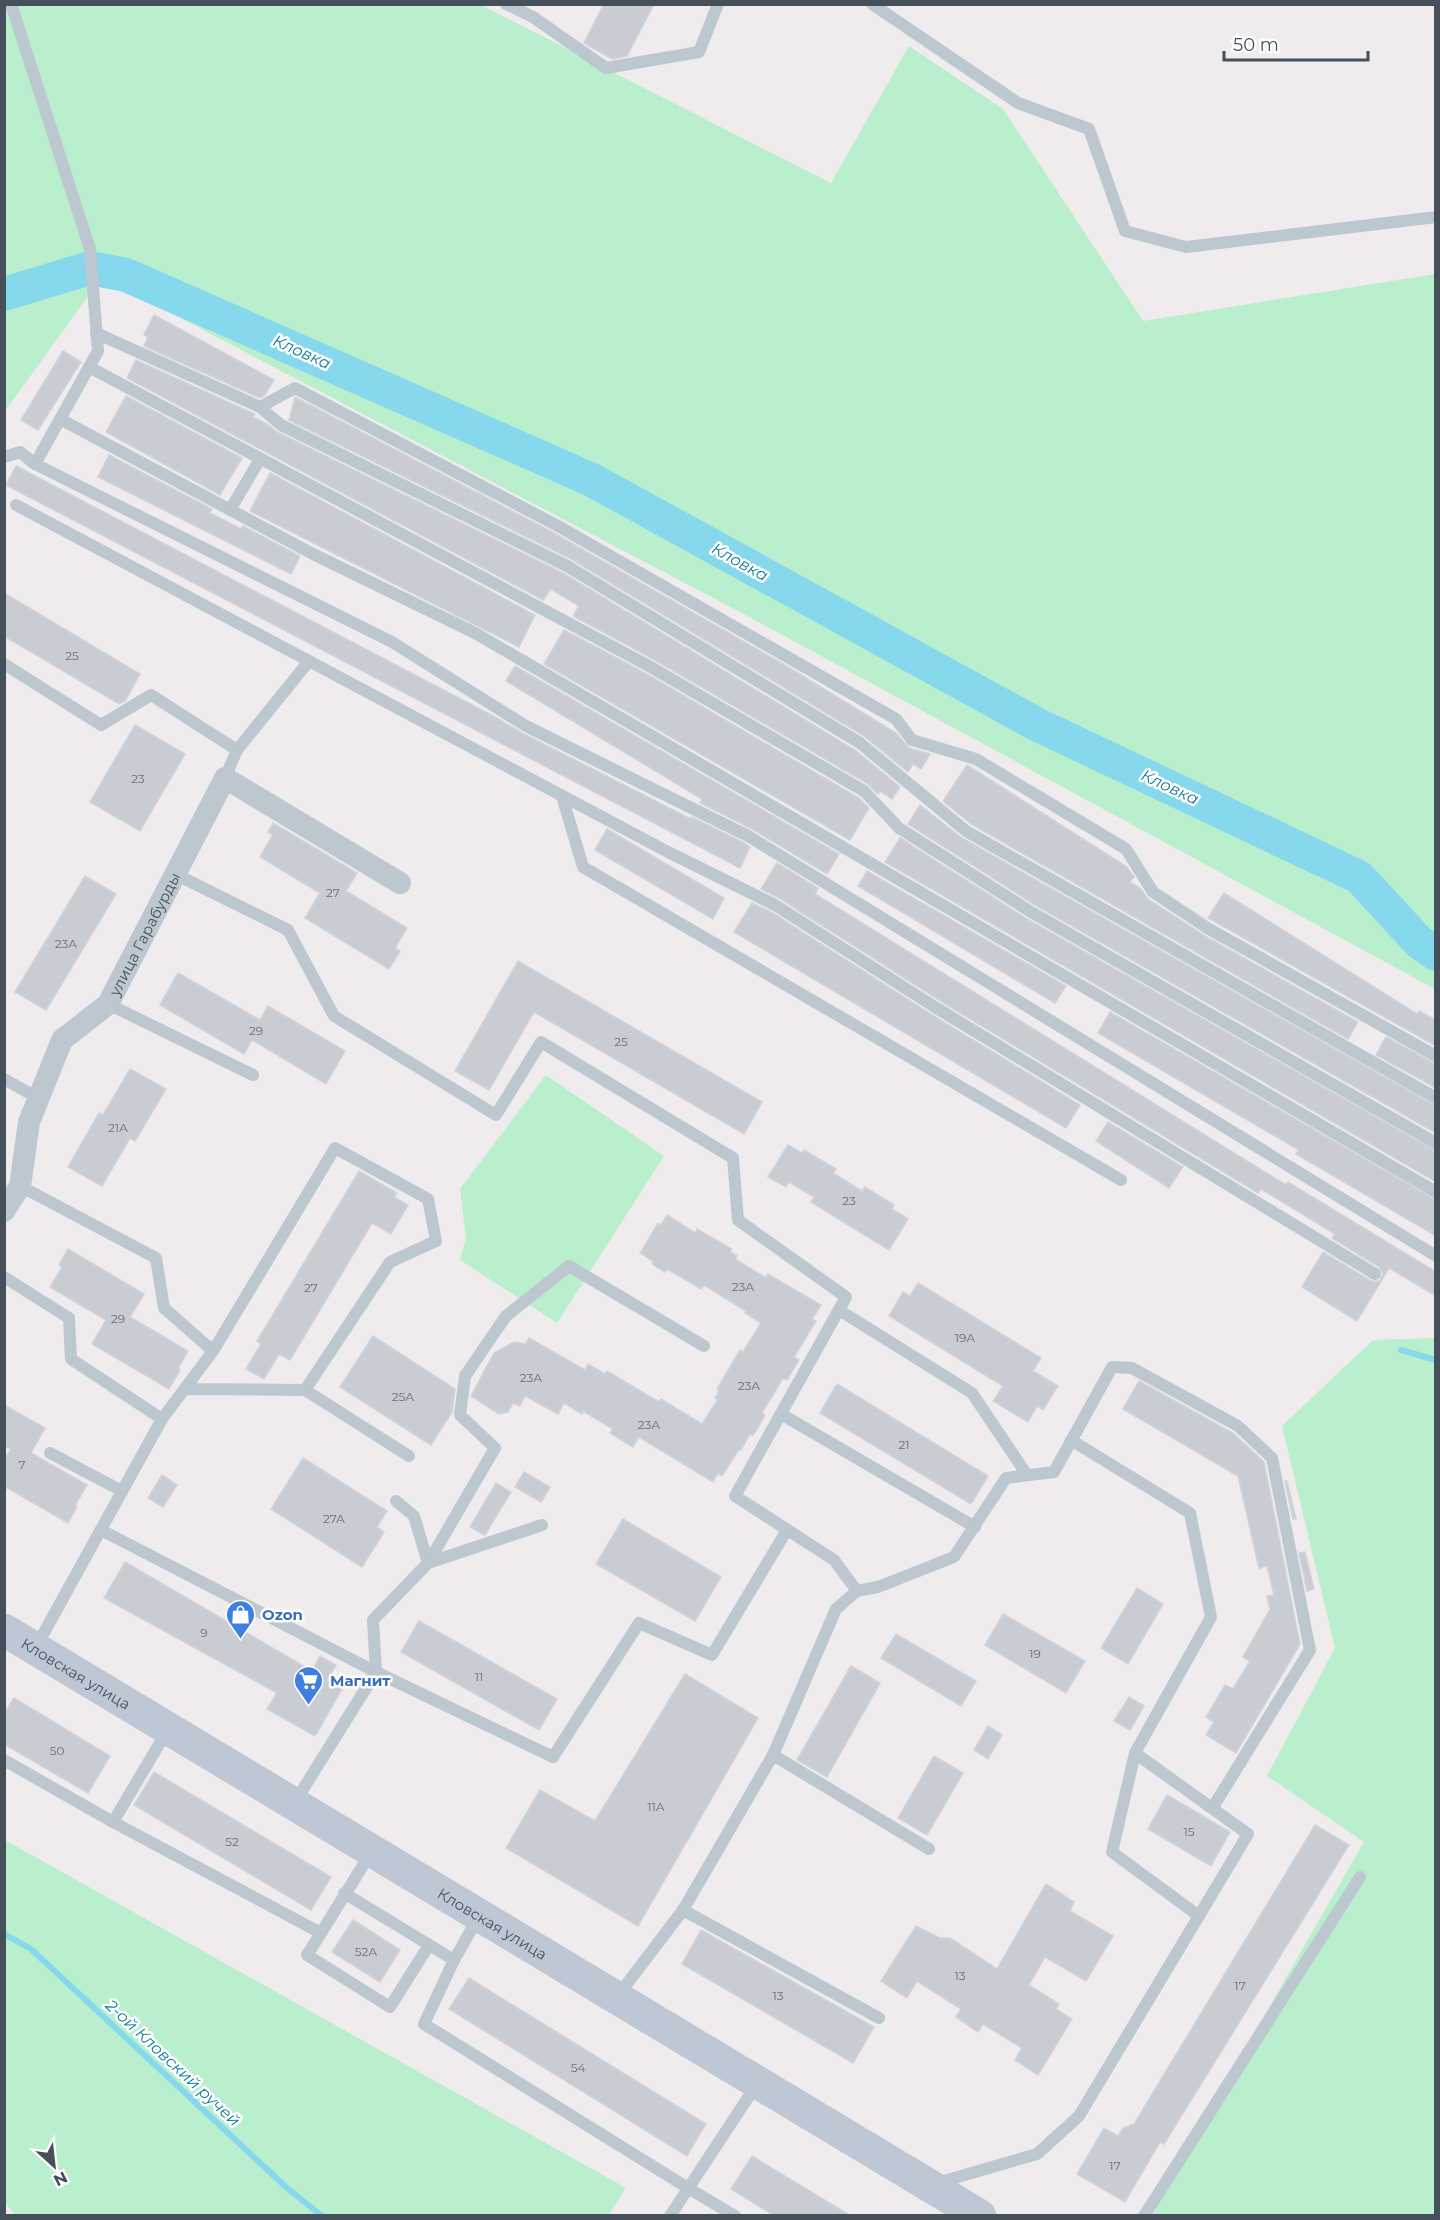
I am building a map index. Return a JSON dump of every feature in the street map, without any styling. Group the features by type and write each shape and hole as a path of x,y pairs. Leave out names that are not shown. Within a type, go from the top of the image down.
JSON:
{"street":[{"name":"улица Гарабурды","path":"4,1211 20,1186 29,1122 62,1040 108,1004 225,778"},
{"path":"225,778 400,883"},
{"name":"Кловская улица","path":"15,1639 169,1728 980,2216"}],"lane":[{"path":"11,4 90,249 98,351 35,464"},
{"path":"506,4 533,17 606,68 699,52 718,4"},
{"path":"872,4 1018,103 1089,129 1125,231 1186,247 1436,217"},
{"path":"96,332 260,406 281,425 567,566 860,743 966,831 1436,1098"},
{"path":"89,367 649,666 864,791 899,828 1031,912 1436,1143"},
{"path":"260,406 295,388 558,526 896,719 912,740 976,759 1126,849 1153,892 1209,929 1436,1056"},
{"path":"60,419 313,554 475,633 1436,1192"},
{"path":"4,457 20,452 35,464 392,642 526,726 748,836 1436,1256"},
{"path":"230,510 260,459"},
{"path":"16,505 668,852 775,904 938,1009 1375,1274"},
{"path":"225,778 237,750 309,661"},
{"path":"4,664 101,725 151,695 237,750"},
{"path":"562,796 584,867 1121,1180"},
{"path":"175,874 288,930 334,1016 496,1115 541,1042 734,1158 738,1220 846,1297 735,1496 834,1560 857,1591"},
{"path":"108,1004 253,1076"},
{"path":"4,1079 38,1098"},
{"path":"15,1639 101,1530 162,1419 213,1351 335,1148 428,1199 436,1241 390,1262 305,1390"},
{"path":"20,1186 156,1258 164,1308 213,1351"},
{"path":"294,1803 376,1672 373,1620 428,1563 495,1448 459,1415 465,1376 506,1316 569,1266 704,1346"},
{"path":"4,1277 69,1318 71,1359 162,1419"},
{"path":"839,1310 972,1393 1027,1475"},
{"path":"617,1997 683,1910 772,1755 836,1609 857,1591 878,1587 954,1557 1006,1478 1053,1472 1112,1367 1132,1368 1238,1426 1272,1458 1310,1650 1213,1807"},
{"path":"185,1389 305,1390 409,1456"},
{"path":"781,1414 975,1527"},
{"path":"1071,1440 1190,1513 1211,1617 1135,1753 1112,1852 1199,1916"},
{"path":"50,1453 122,1491"},
{"path":"396,1501 414,1516 428,1563"},
{"path":"428,1563 542,1525"},
{"path":"101,1530 376,1672 553,1757 639,1623 712,1655 787,1530"},
{"path":"113,1822 169,1728"},
{"path":"930,2185 1037,2154 1079,2116 1248,1834 1135,1753"},
{"path":"772,1755 929,1850"},
{"path":"4,1760 113,1822 321,1933"},
{"path":"372,1850 307,1955 390,2007 429,1944"},
{"path":"1144,2216 1360,1877"},
{"path":"344,1893 454,1960"},
{"path":"683,1910 879,2018"},
{"path":"480,1914 454,1960 424,2024 735,2216"},
{"path":"670,2216 758,2082"}],"green space":[{"path":"5,5 481,5 831,183 909,46 1003,109 1143,321 1435,274 1435,989 740,612 102,277 5,411"},
{"path":"546,1075 664,1156 557,1323 460,1260 466,1238 460,1189"},
{"path":"1435,1338 1435,2215 1153,2216 1165,2188 1364,1842 1267,1776 1335,1648 1282,1426 1373,1340"},
{"path":"4,1840 626,2188 608,2216 15,2215 4,2201"}],"building":[{"path":"604,4 654,4 627,56 612,59 584,43"},
{"path":"154,315 274,380 265,395 260,398 144,346 148,337 144,335"},
{"path":"63,351 81,362 38,430 21,420"},
{"path":"136,360 255,414 253,417 277,432 563,573 855,750 900,787 892,799 880,791 878,794 868,784 653,659 573,616 579,606 551,589 543,600 127,378"},
{"path":"126,396 242,458 220,495 106,432"},
{"path":"295,397 554,533 785,665 896,733 909,748 930,754 921,769 913,764 908,772 864,736 571,559 289,420"},
{"path":"109,455 212,509 210,513 241,529 243,526 300,556 291,574 98,477"},
{"path":"16,466 522,733 691,819 692,817 744,843 750,847 740,868 6,485"},
{"path":"270,473 535,615 519,647 250,511"},
{"path":"4,593 140,674 125,701 119,704 4,636"},
{"path":"564,630 645,673 859,798 869,808 850,840 544,664"},
{"path":"515,666 839,854 827,874 752,829 700,803 702,799 506,681"},
{"path":"135,725 185,754 140,831 90,802"},
{"path":"967,765 1127,867 1134,877 1130,882 1141,889 1148,899 1205,936 1358,1022 1348,1039 971,824 943,801"},
{"path":"920,805 962,838 1436,1106 1436,1133 1035,905 908,824"},
{"path":"273,823 357,873 346,891 407,928 395,948 400,951 389,969 305,918 320,893 260,857 273,835 268,832"},
{"path":"607,829 724,898 713,919 595,850"},
{"path":"900,838 1027,919 1436,1151 1436,1182 885,862"},
{"path":"777,863 818,888 815,894 1286,1185 1288,1182 1436,1272 1436,1296 1389,1268 1357,1321 1302,1287 1323,1252 1371,1281 1379,1281 1383,1274 1379,1267 1332,1238 1335,1234 1261,1189 1258,1193 942,1002 779,898 761,889"},
{"path":"867,871 1066,986 1055,1003 858,886"},
{"path":"85,876 116,894 46,1010 15,992"},
{"path":"1224,893 1417,1014 1419,1011 1436,1020 1436,1046 1208,918"},
{"path":"752,903 771,912 934,1016 1080,1105 1066,1128 734,932"},
{"path":"518,961 762,1102 744,1134 534,1012 489,1090 455,1071"},
{"path":"178,973 260,1020 268,1006 345,1051 326,1084 252,1040 244,1054 160,1005"},
{"path":"1110,1012 1436,1200 1436,1236 1296,1154 1299,1150 1098,1033"},
{"path":"1386,1037 1436,1064 1436,1088 1376,1055"},
{"path":"130,1069 166,1089 135,1141 130,1138 102,1186 68,1167 99,1113 103,1115"},
{"path":"1108,1122 1183,1167 1169,1188 1096,1141"},
{"path":"788,1145 802,1153 804,1150 836,1169 833,1173 862,1191 865,1187 894,1205 892,1209 908,1219 889,1250 811,1202 814,1197 789,1182 786,1187 768,1177"},
{"path":"359,1171 397,1193 394,1197 408,1205 391,1234 372,1223 290,1360 279,1354 264,1379 246,1369 261,1344 257,1341"},
{"path":"667,1215 695,1233 697,1229 732,1249 730,1252 737,1256 735,1259 766,1278 768,1274 821,1305 812,1319 816,1321 794,1357 799,1360 787,1380 783,1378 762,1413 765,1415 753,1436 750,1434 722,1476 718,1473 713,1482 639,1437 633,1447 610,1433 613,1429 583,1411 582,1414 564,1403 558,1414 525,1396 520,1406 513,1403 508,1412 499,1414 471,1396 494,1353 514,1342 526,1344 529,1338 585,1370 588,1364 605,1374 607,1371 659,1402 661,1399 702,1424 718,1399 715,1398 719,1391 717,1389 740,1350 743,1352 761,1323 704,1285 701,1289 667,1269 665,1272 640,1253 658,1223 661,1225"},
{"path":"68,1249 144,1294 130,1317 188,1351 169,1389 92,1344 106,1320 50,1287 62,1267 59,1265"},
{"path":"918,1283 1041,1358 1033,1371 1058,1386 1043,1410 1037,1406 1028,1422 993,1401 1003,1386 889,1316 903,1292 910,1296"},
{"path":"373,1336 455,1389 452,1412 431,1445 340,1387"},
{"path":"1139,1381 1233,1433 1264,1462 1300,1644 1236,1753 1206,1735 1214,1722 1206,1717 1225,1685 1233,1689 1250,1661 1243,1657 1270,1609 1267,1596 1274,1595 1267,1566 1259,1568 1238,1476 1123,1409"},
{"path":"837,1384 988,1476 971,1504 820,1413"},
{"path":"4,1405 45,1428 31,1453 87,1485 68,1523 4,1486 4,1460 11,1449 4,1446"},
{"path":"303,1458 387,1511 377,1527 384,1532 362,1567 271,1509"},
{"path":"524,1472 550,1487 541,1502 515,1487"},
{"path":"162,1475 177,1485 163,1507 148,1498"},
{"path":"1285,1481 1287,1481 1296,1519 1293,1519"},
{"path":"496,1483 511,1492 485,1535 470,1527"},
{"path":"623,1519 721,1577 695,1621 596,1564"},
{"path":"1305,1552 1314,1589 1307,1591 1299,1553"},
{"path":"125,1562 312,1671 320,1656 336,1665 327,1681 342,1689 315,1736 267,1709 277,1693 104,1598"},
{"path":"1137,1588 1163,1604 1128,1664 1101,1648"},
{"path":"1003,1614 1085,1661 1066,1693 985,1645"},
{"path":"419,1621 557,1699 539,1730 401,1652"},
{"path":"896,1634 976,1681 961,1706 881,1658"},
{"path":"851,1666 880,1683 827,1777 797,1760"},
{"path":"685,1674 758,1718 638,1926 506,1848 540,1790 595,1821"},
{"path":"1129,1697 1144,1706 1130,1730 1114,1721"},
{"path":"14,1698 110,1756 88,1793 4,1744 4,1713"},
{"path":"988,1726 1002,1735 988,1759 974,1750"},
{"path":"934,1756 963,1773 927,1835 898,1818"},
{"path":"154,1772 331,1877 311,1910 134,1805"},
{"path":"1167,1795 1230,1832 1211,1866 1148,1829"},
{"path":"1315,1825 1349,1845 1164,2144 1160,2142 1125,2202 1077,2174 1104,2128 1118,2136 1123,2128 1134,2124"},
{"path":"1046,1884 1074,1902 1070,1911 1113,1936 1086,1981 1045,1957 1029,1985 1059,2004 1056,2009 1072,2019 1038,2075 1015,2060 1022,2048 983,2024 978,2032 956,2017 961,2009 917,1981 907,1998 881,1981 916,1926 940,1938 950,1938 997,1969"},
{"path":"353,1920 400,1950 380,1982 332,1952"},
{"path":"701,1930 874,2027 853,2063 682,1964"},
{"path":"469,1978 706,2124 687,2156 449,2009"},
{"path":"752,2156 851,2216 775,2216 731,2189"}],"waterway":[{"name":"Кловка","path":"4,294 90,268 126,275 592,480 1036,724 1359,877 1419,942 1436,954"},
{"path":"1401,1350 1436,1360"},
{"name":"2-ой Кловский ручей","path":"4,1934 31,1949 287,2188 322,2216"}],"place":[{"name":"Ozon","path":"241,1640"},
{"name":"Магнит","path":"309,1706"}]}
